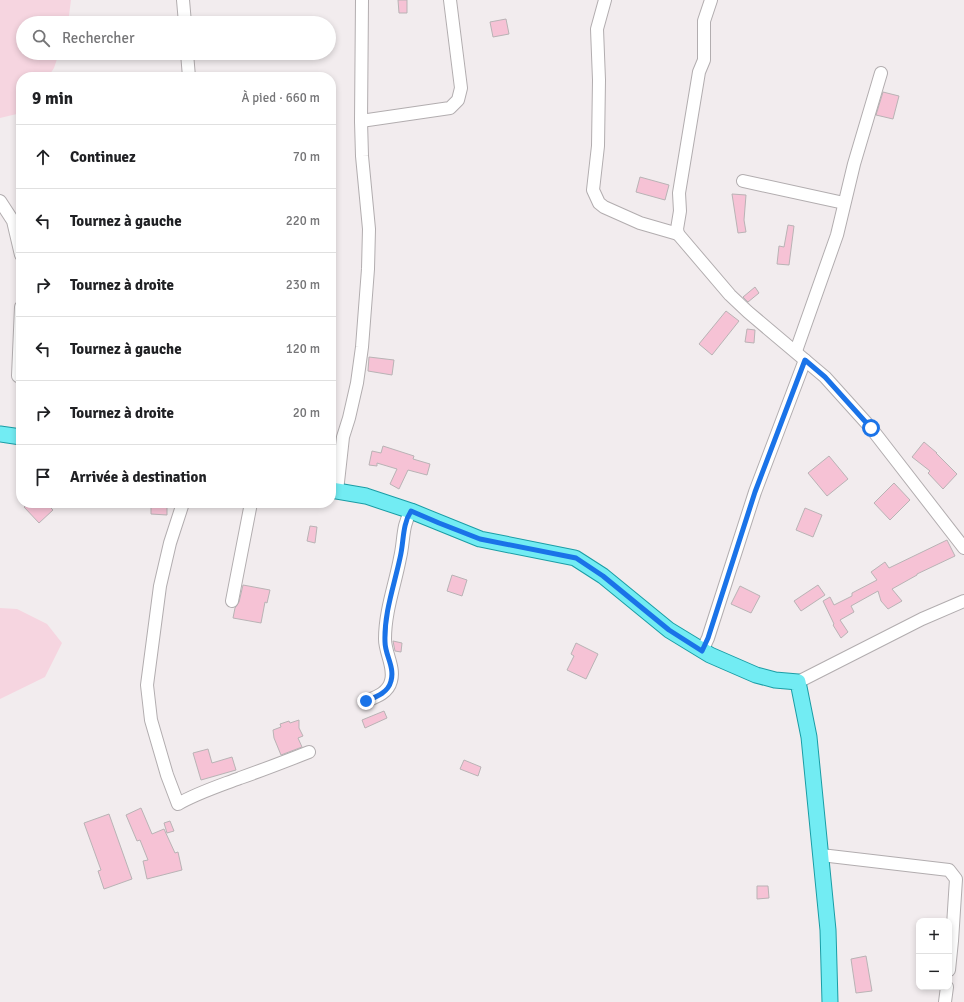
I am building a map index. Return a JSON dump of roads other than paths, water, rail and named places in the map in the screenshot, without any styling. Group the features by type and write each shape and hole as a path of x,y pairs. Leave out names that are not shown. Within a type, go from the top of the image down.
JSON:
{"main road":[{"path":"0,434 16,436"},
{"path":"336,491 366,496 411,511 480,539 576,558 603,576 669,630 702,651 756,675 775,680 798,682 809,737 821,855 828,930 830,1002"}],"street":[{"path":"183,0 184,16"},
{"path":"336,478 342,437 349,418 356,383 366,311 369,230 362,156 362,0"},
{"path":"361,122 450,108 458,100 460,88 450,0"},
{"path":"605,0 597,30 599,80 598,146 593,190 599,203 604,207 640,223 678,234"},
{"path":"712,0 704,21 704,60 699,72 679,192 680,211 677,229 678,234 730,295 825,377 871,428 964,548"},
{"path":"188,60 189,72"},
{"path":"796,351 837,235 854,164 881,73"},
{"path":"743,180 844,204"},
{"path":"0,201 13,221 16,234"},
{"path":"702,651 708,638 755,492 805,360"},
{"path":"181,508 170,543 160,586 147,685 151,720 166,775 178,804 213,788 309,752"},
{"path":"232,601 250,508"},
{"path":"366,701 383,693 388,688 391,681 392,674 390,662 385,647 386,621 400,558 407,516 411,511"},
{"path":"798,682 922,619 964,601"},
{"path":"821,855 949,870 956,879 951,954"},
{"path":"945,1002 947,990"}]}
